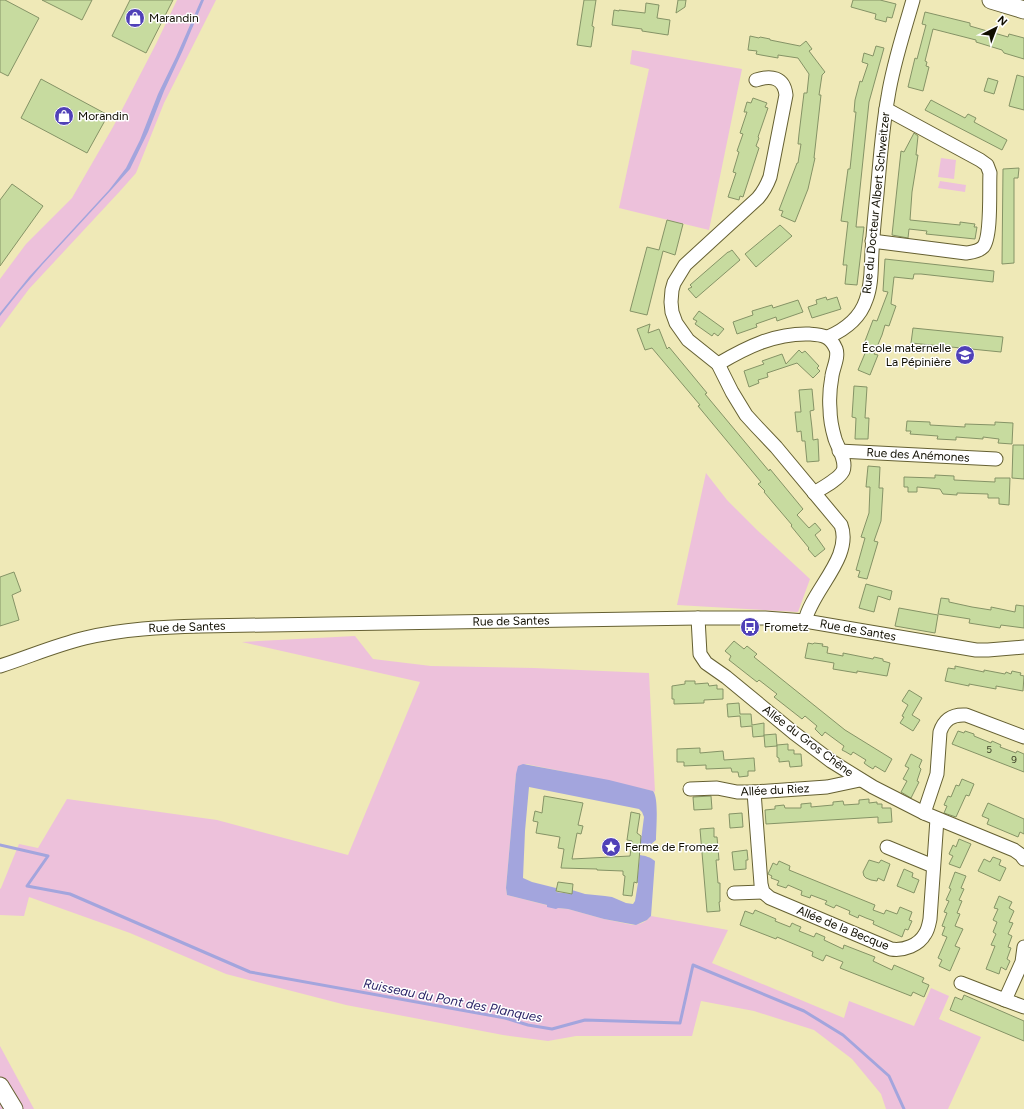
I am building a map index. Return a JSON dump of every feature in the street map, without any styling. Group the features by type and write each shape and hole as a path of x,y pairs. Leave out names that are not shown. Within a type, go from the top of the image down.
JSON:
{"main road":[{"path":"991,0 1024,10"},
{"path":"1020,0 1024,1"},
{"path":"0,1086 14,1109"}],"street":[{"name":"Rue du Docteur Albert Schweitzer","path":"828,338 852,322 864,306 869,288 872,241 886,109 913,0"},
{"path":"756,80 763,78 778,80 782,82 786,90 767,186 758,198 685,265 674,283 671,302 672,312 676,323 688,340 718,364 732,392 746,414 756,427 776,446 840,525 844,536 838,556 829,577 818,592 810,607 805,621"},
{"path":"872,241 966,253 979,250 984,246 989,234 990,173 987,165 886,109"},
{"path":"718,364 754,344 776,337 803,334 820,335 828,338 832,342 836,352 836,357 831,383 830,410 835,439 843,463 842,471 837,478 814,493"},
{"name":"Rue des Anémones","path":"840,451 996,459"},
{"name":"Allée du Gros Chêne","path":"698,618 700,654 706,664 726,677 839,767 860,780 924,813 1014,850 1024,858"},
{"name":"Rue de Santes","path":"0,666 55,647 84,639 158,628 201,626 765,618 805,621 976,650 1024,648"},
{"path":"924,813 937,774 940,732 945,722 949,718 960,714 972,717 1024,737"},
{"name":"Allée du Riez","path":"690,789 717,788 737,792 754,792 827,787 860,780"},
{"path":"734,893 763,892 760,884 754,792"},
{"name":"Allée de la Becque","path":"763,892 770,898 891,949 902,949 912,946 925,935 930,919 937,819"},
{"path":"887,847 933,866"},
{"path":"1005,1000 1022,962 1024,947"},
{"path":"961,983 1024,1007"}],"shaded area":[{"path":"177,0 216,0 164,103 136,173 29,289 0,328 0,279 26,244 72,198 113,127"},
{"path":"632,50 742,69 709,230 619,208 649,69 630,64"},
{"path":"941,158 956,160 954,179 938,177"},
{"path":"940,181 966,185 965,192 938,188"},
{"path":"706,473 727,500 810,579 798,612 677,605"},
{"path":"355,636 373,659 431,666 534,668 649,673 655,792 526,764 516,774 506,888 507,895 633,925 648,920 651,916 728,930 712,963 844,1018 849,1001 914,1026 931,988 949,996 939,1019 981,1037 948,1109 886,1109 881,1094 852,1059 814,1030 754,1011 701,1001 692,1036 576,1036 548,1041 503,1035 346,1005 226,974 130,933 29,897 24,916 0,915 0,889 19,844 38,848 67,799 217,820 348,855 420,682 242,642"},
{"path":"0,1046 34,1109 0,1109"}],"water":[{"path":"201,0 204,0 164,91 148,132 130,169 42,265 0,316 0,313 29,277 109,190 126,168 140,140 158,94"},
{"path":"523,764 609,780 653,791 657,807 656,840 649,846 640,848 644,817 639,809 529,787 525,831 523,878 532,882 556,888 556,892 572,894 572,890 585,894 612,897 626,903 633,904 635,901 638,883 640,855 655,861 651,916 647,920 636,925 604,919 568,909 547,907 547,905 507,895 506,888 516,774 518,766"}],"building":[{"path":"0,0 5,0 39,18 8,76 0,72"},
{"path":"42,0 92,0 82,20"},
{"path":"130,0 173,0 146,53 112,36"},
{"path":"584,0 596,0 592,26 594,27 591,47 577,45"},
{"path":"678,0 686,0 685,7 676,13"},
{"path":"853,0 880,0 896,4 892,18 887,17 886,22 875,19 876,14 851,7"},
{"path":"646,3 659,5 657,18 670,20 668,35 642,31 642,29 612,25 614,10 645,13"},
{"path":"925,12 970,23 970,26 1008,37 1009,34 1024,38 1024,59 976,42 976,40 933,29 925,61 927,62 926,66 929,67 923,91 908,87 915,58 917,59 926,25 922,24"},
{"path":"750,36 800,46 806,41 812,49 809,51 825,72 822,75 819,95 821,95 815,158 808,189 795,222 781,216 783,211 779,210 798,163 801,144 798,144 804,93 807,93 809,74 798,58 778,55 778,58 756,54 757,51 748,50"},
{"path":"876,46 884,48 869,102 856,227 864,227 857,285 845,284 847,265 843,265 848,222 841,221 848,169 850,169 856,112 854,112 855,100 860,81 862,82 868,64 862,62 864,53 873,56"},
{"path":"1017,75 1024,77 1024,110 1009,106"},
{"path":"988,78 998,81 994,94 984,91"},
{"name":"Morandin","path":"41,79 108,115 87,153 21,118"},
{"path":"753,98 767,103 765,107 768,108 758,137 756,146 759,148 743,197 740,196 739,200 728,197 736,173 733,172 739,152 737,151 743,134 740,133 747,112 744,112 747,102 751,103"},
{"path":"931,100 965,118 968,114 976,118 974,122 1007,140 1002,150 925,110"},
{"path":"914,133 918,136 916,155 918,155 912,192 910,220 960,225 960,222 975,224 974,227 977,227 975,239 926,234 927,231 909,229 908,238 892,235 901,151 904,152"},
{"path":"1019,168 1018,178 1014,178 1014,263 1002,264 1003,169"},
{"path":"12,184 43,206 0,266 0,200"},
{"path":"667,220 683,224 675,255 663,251 647,315 630,311 647,247 659,250"},
{"path":"780,225 792,236 756,267 745,254"},
{"path":"732,250 740,260 696,298 688,289 692,287 690,285"},
{"path":"885,259 994,271 993,282 921,274 914,274 913,279 894,277 891,304 896,306 889,326 885,325 874,354 878,355 870,375 858,370 866,351 862,349 873,320 877,321 888,292 883,291"},
{"path":"826,297 827,300 837,297 841,309 812,318 808,307 817,304 816,300"},
{"path":"798,300 803,312 777,321 776,317 756,324 757,327 737,334 733,322 753,315 752,311 772,305 773,308"},
{"path":"699,311 724,329 718,336 714,333 712,336 695,324 697,321 693,319"},
{"path":"650,324 648,333 659,329 667,349 669,347 707,393 705,394 769,471 770,469 803,509 797,515 809,528 815,523 821,530 815,535 825,549 815,557 791,526 792,525 758,484 761,482 698,406 700,405 652,348 645,350 637,329"},
{"path":"913,328 1003,337 1001,352 911,343"},
{"path":"799,350 802,353 805,351 819,366 817,368 820,371 813,378 797,363 767,373 768,377 758,380 759,383 749,387 744,371 764,364 762,361 782,354 786,364"},
{"path":"854,386 867,387 865,418 869,418 868,439 855,439 856,418 852,417"},
{"path":"812,389 814,410 810,411 813,440 818,439 819,461 807,462 805,441 802,441 801,431 797,432 795,412 801,412 799,390"},
{"path":"907,421 930,422 930,425 965,427 965,424 995,425 995,422 1013,423 1012,444 998,443 999,439 983,437 983,439 956,437 956,440 937,439 938,436 910,434 911,431 906,431"},
{"path":"1013,445 1024,445 1024,479 1012,478"},
{"path":"868,466 880,467 879,488 883,488 881,521 874,541 878,542 867,579 858,577 860,571 856,570 865,538 861,537 869,513 870,487 866,487"},
{"path":"935,475 954,476 954,480 995,482 995,478 1010,478 1009,505 999,504 999,498 988,498 988,494 943,494 940,489 917,487 917,492 908,492 908,487 904,487 904,477 935,478"},
{"path":"14,572 21,591 12,595 19,620 0,626 0,577"},
{"path":"866,584 892,591 890,600 878,596 874,612 859,608"},
{"path":"941,598 949,599 949,602 991,610 991,607 1015,612 1016,605 1024,606 1024,628 1001,625 1000,628 969,623 970,619 938,614"},
{"path":"899,608 938,615 935,633 895,626"},
{"path":"734,641 744,649 747,646 757,654 754,657 845,730 892,759 885,772 875,766 873,769 868,766 864,763 866,760 853,752 851,755 842,750 844,746 825,732 822,736 815,729 817,726 805,716 802,719 774,697 777,694 759,680 757,682 729,660 731,656 725,651"},
{"path":"808,643 823,644 822,646 828,647 827,653 843,656 843,653 873,659 874,657 883,659 883,661 890,663 887,676 833,669 834,663 805,658"},
{"path":"955,666 984,672 984,670 1005,674 1006,672 1011,674 1012,671 1021,673 1020,675 1024,676 1023,691 996,686 996,689 969,684 969,686 945,681 948,668 955,669"},
{"path":"685,681 695,681 695,684 708,683 709,686 717,685 717,689 723,689 723,699 704,700 704,703 674,704 674,699 672,699 672,686 685,684"},
{"path":"909,690 922,698 912,715 920,720 913,731 900,723 904,717 902,716 908,705 902,701"},
{"path":"739,703 740,714 751,714 752,725 764,723 764,736 753,737 752,726 741,727 740,716 728,717 727,704"},
{"path":"958,731 964,733 965,731 974,734 974,736 991,743 992,741 1001,745 1000,747 1016,753 1017,751 1024,754 1024,772 952,744"},
{"path":"776,734 777,746 765,747 764,735"},
{"path":"788,744 788,750 794,750 794,754 801,754 802,766 790,767 789,761 779,762 779,758 777,757 777,745"},
{"path":"700,748 700,753 723,751 724,760 754,758 755,771 748,771 748,776 739,777 738,772 732,772 731,768 706,769 706,765 684,766 684,762 677,762 677,749"},
{"path":"911,754 922,760 919,767 921,769 917,781 919,782 911,798 901,792 907,781 903,779 909,768 905,766"},
{"path":"962,779 974,784 969,796 966,795 956,817 944,813 947,806 944,805 948,796 951,797 956,785 959,786"},
{"path":"544,796 583,803 578,825 583,826 581,834 577,833 572,859 630,856 632,841 627,840 631,812 640,814 637,833 641,836 637,883 634,882 632,896 623,895 625,876 623,875 623,871 561,868 564,849 558,848 560,837 536,833 538,822 533,821 535,811 542,813"},
{"path":"711,796 712,809 694,810 693,797"},
{"path":"869,799 869,803 877,802 877,804 882,804 882,808 891,808 892,822 878,823 878,817 766,824 765,810 775,809 775,806 784,805 785,808 801,808 801,804 811,803 811,807 833,805 833,802 843,801 844,805 859,804 859,800"},
{"path":"988,803 1024,819 1024,834 1020,832 1018,837 987,824 989,819 982,816"},
{"path":"742,813 743,827 730,828 729,814"},
{"path":"714,828 714,837 717,837 719,860 716,860 718,883 720,883 720,911 707,912 700,829"},
{"path":"959,839 971,844 960,868 949,864 953,856 949,854 953,845 956,847"},
{"path":"747,850 748,860 746,860 746,869 734,870 732,852"},
{"path":"993,857 1001,860 999,865 1006,868 1000,881 978,871 984,859 990,862"},
{"path":"869,860 879,863 881,860 890,864 884,881 878,878 877,881 871,880 864,876 863,872"},
{"path":"779,861 790,866 789,870 875,905 873,910 884,914 886,910 897,914 900,907 912,912 909,920 912,921 908,930 905,929 902,937 873,924 874,921 859,915 858,918 849,914 850,911 836,905 834,908 825,904 827,901 811,895 810,898 801,895 802,891 788,885 786,888 777,885 779,881 771,878 772,876 768,874 773,863 777,865"},
{"path":"904,869 913,873 912,877 919,880 914,893 897,886"},
{"path":"955,872 966,876 961,888 964,889 959,900 962,901 957,913 960,914 955,926 963,929 955,946 960,948 950,971 939,966 942,960 938,958 947,937 942,935 945,927 942,926 947,913 944,912 949,901 946,900 951,889 949,888"},
{"path":"558,882 573,884 572,894 556,891"},
{"path":"999,896 1012,902 1009,908 1014,911 1009,922 1013,923 1008,934 1012,936 1008,947 1011,948 1007,959 1010,961 1006,970 1001,967 999,974 986,969 995,946 991,945 996,934 993,932 997,922 993,920 998,909 994,908"},
{"path":"755,910 790,927 792,923 801,927 799,931 814,937 816,933 825,937 824,940 843,949 844,945 875,957 873,961 892,970 894,965 924,978 922,982 929,985 924,997 913,992 911,996 840,968 843,962 826,955 823,961 812,956 813,952 777,937 776,939 740,925 745,911 753,914"},
{"path":"964,995 1024,1021 1024,1041 950,1010 955,997 962,1000"}],"waterway":[{"name":"Ruisseau du Pont des Planques","path":"0,845 48,856 27,886 70,894 250,972 505,1018 528,1025 552,1029 585,1020 680,1023 693,965 804,1011 843,1035 889,1076 904,1109"}],"place":[{"name":"Marandin","path":"135,18"},
{"name":"Morandin","path":"64,116"},
{"name":"École maternelle La Pépinière","path":"965,355"},
{"name":"Frometz","path":"750,627"},
{"name":"Ferme de Fromez","path":"611,847"}]}
